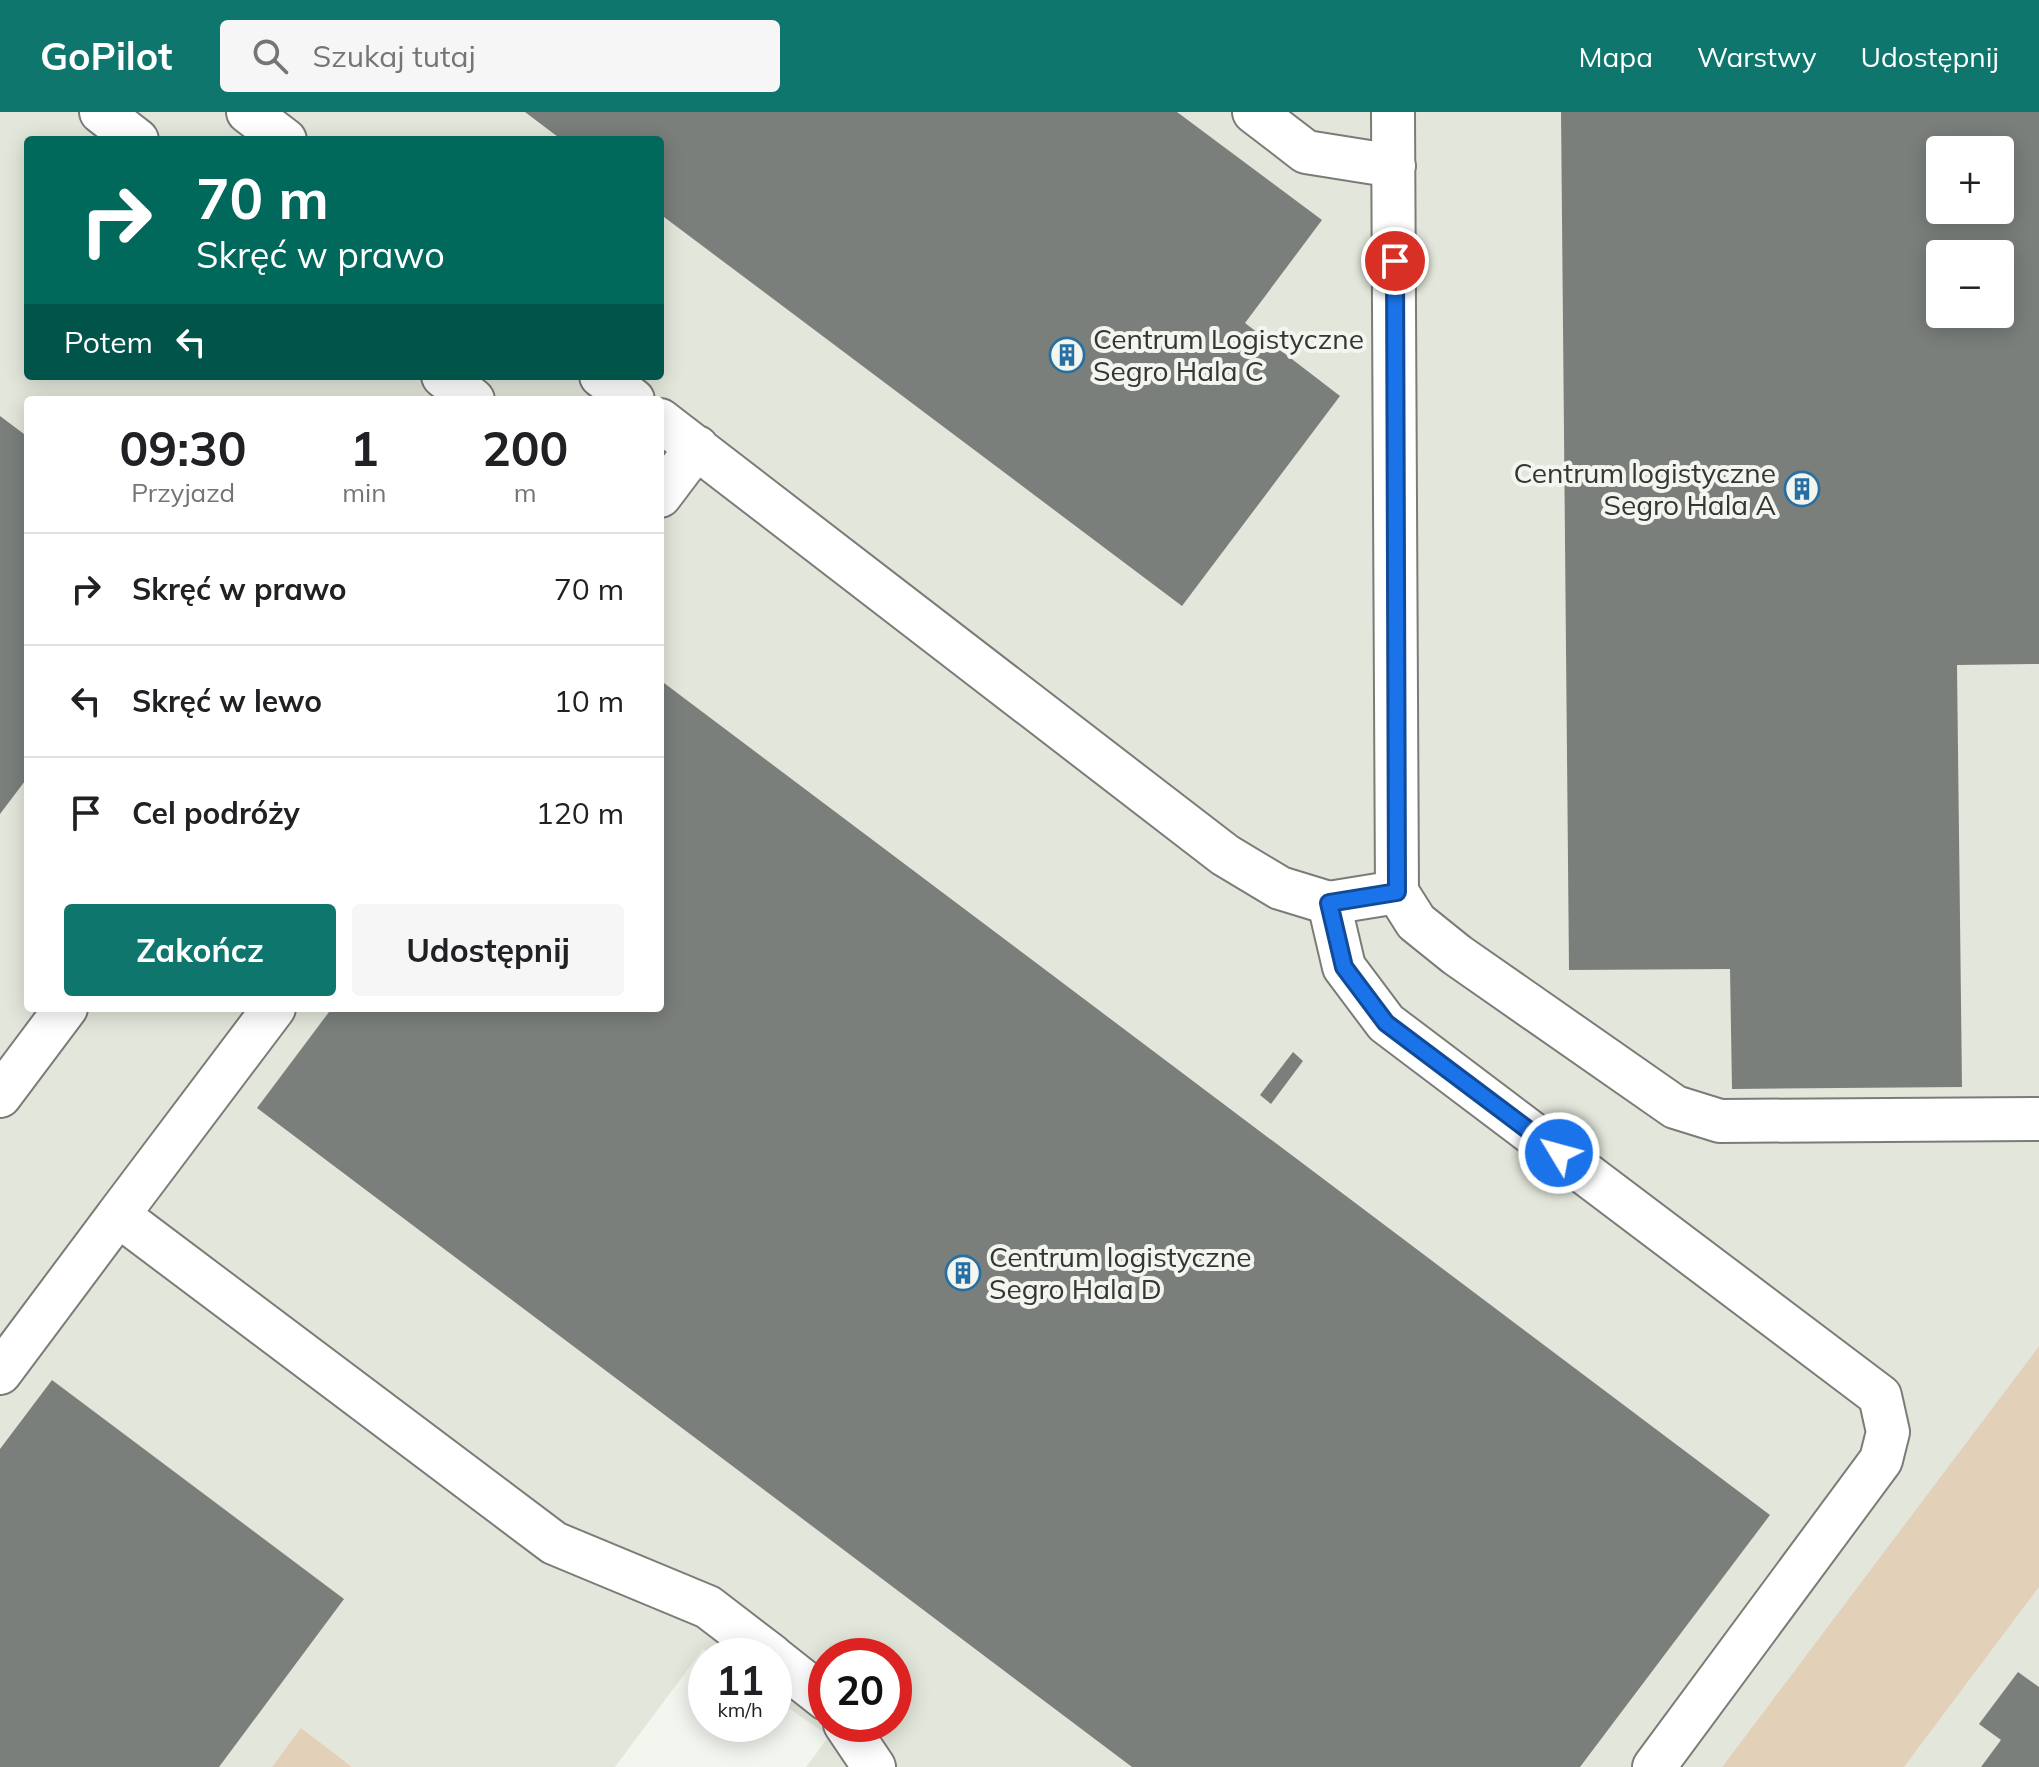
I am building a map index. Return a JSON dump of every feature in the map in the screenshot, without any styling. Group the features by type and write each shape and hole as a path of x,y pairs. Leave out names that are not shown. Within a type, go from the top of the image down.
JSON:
{"lane":[{"path":"101,112 132,136"},
{"path":"248,112 280,136"},
{"path":"1254,112 1306,152 1394,166"},
{"path":"1393,112 1397,892 1416,922 1457,955 1675,1107 1720,1121 2039,1119"},
{"path":"448,380 468,396"},
{"path":"606,380 628,396"},
{"path":"664,423 1225,855 1280,888 1329,903 1397,892"},
{"path":"664,491 697,447"},
{"path":"1329,903 1344,967 1386,1023 1880,1396 1888,1432 1881,1460 1654,1767"},
{"path":"0,1096 63,1012"},
{"path":"0,1373 271,1012"},
{"path":"118,1215 554,1543 708,1607 748,1638"},
{"path":"792,1672 808,1685"},
{"path":"857,1742 874,1767"}],"shaded area":[{"path":"0,112 2039,112 2039,1346 1722,1767 806,1767 825,1742 912,1742 912,1638 808,1638 808,1721 792,1710 792,1638 688,1638 688,1669 615,1767 352,1767 301,1729 272,1767 0,1767"},
{"path":"2039,1346 2039,1587 1904,1767 1722,1767"},
{"path":"2039,1587 2039,1767 1904,1767"},
{"path":"301,1728 352,1767 272,1767"}],"building":[{"name":"Centrum Logistyczne Segro Hala C","path":"525,112 1177,112 1322,220 1245,323 1340,396 1182,606 664,217 664,136 557,136"},
{"name":"Centrum logistyczne Segro Hala A","path":"1561,112 2039,112 2039,664 1957,665 1962,1087 1732,1089 1730,969 1569,970"},
{"path":"0,416 24,434 24,782 0,814"},
{"name":"Centrum logistyczne Segro Hala D","path":"664,683 1770,1515 1580,1767 1132,1767 257,1108 329,1012 664,1012"},
{"path":"1293,1052 1303,1061 1271,1104 1260,1095"},
{"path":"52,1380 344,1599 219,1767 0,1767 0,1449"},
{"path":"2018,1672 2039,1687 2039,1767 1981,1767 2001,1740 1979,1724"}],"place":[{"name":"Centrum Logistyczne Segro Hala C","path":"1067,355"},
{"name":"Centrum logistyczne Segro Hala A","path":"1802,489"},
{"name":"Centrum logistyczne Segro Hala D","path":"963,1273"}],"route":[{"path":"1395,261 1397,892 1329,903 1344,967 1386,1023 1559,1153"}]}
